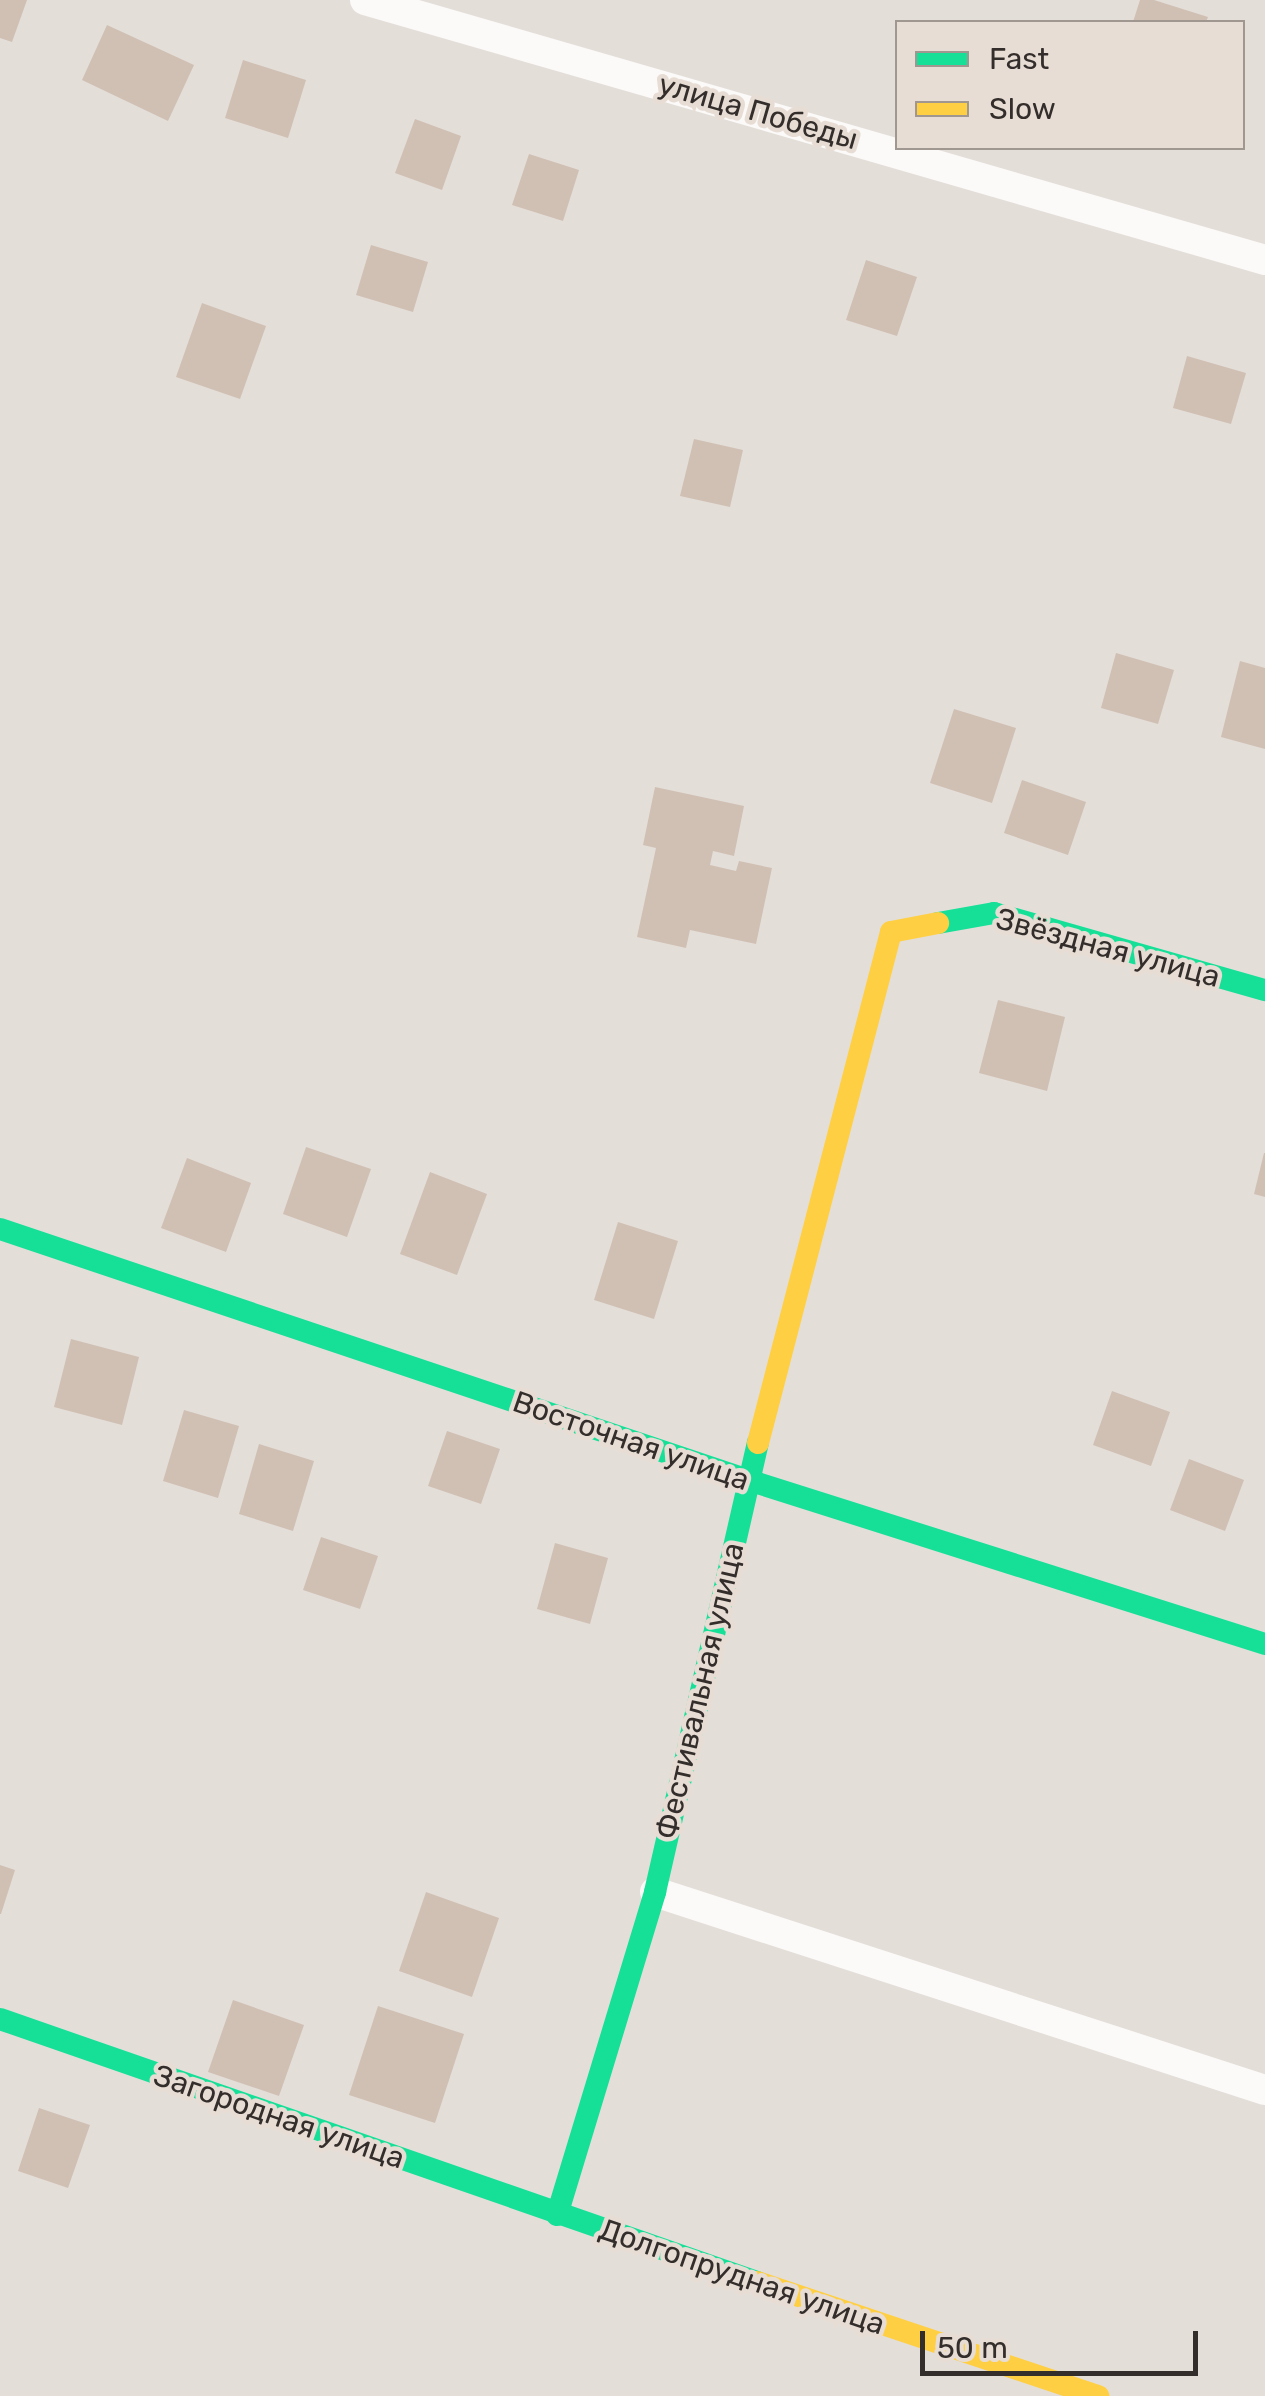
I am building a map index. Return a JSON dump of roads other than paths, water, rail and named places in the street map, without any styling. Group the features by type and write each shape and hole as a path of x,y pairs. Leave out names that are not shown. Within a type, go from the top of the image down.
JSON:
{"street":[{"name":"улица Победы","path":"365,0 1265,260"},
{"name":"Звёздная улица","path":"890,932 994,914 1265,990"},
{"name":"Фестивальная улица","path":"557,2215 655,1892 748,1480 890,932"},
{"name":"Восточная улица","path":"0,1229 748,1480 1265,1644"},
{"path":"655,1892 1265,2090"},
{"name":"Загородная улица","path":"0,2019 557,2215"},
{"name":"Долгопрудная улица","path":"557,2215 1098,2396"}]}
